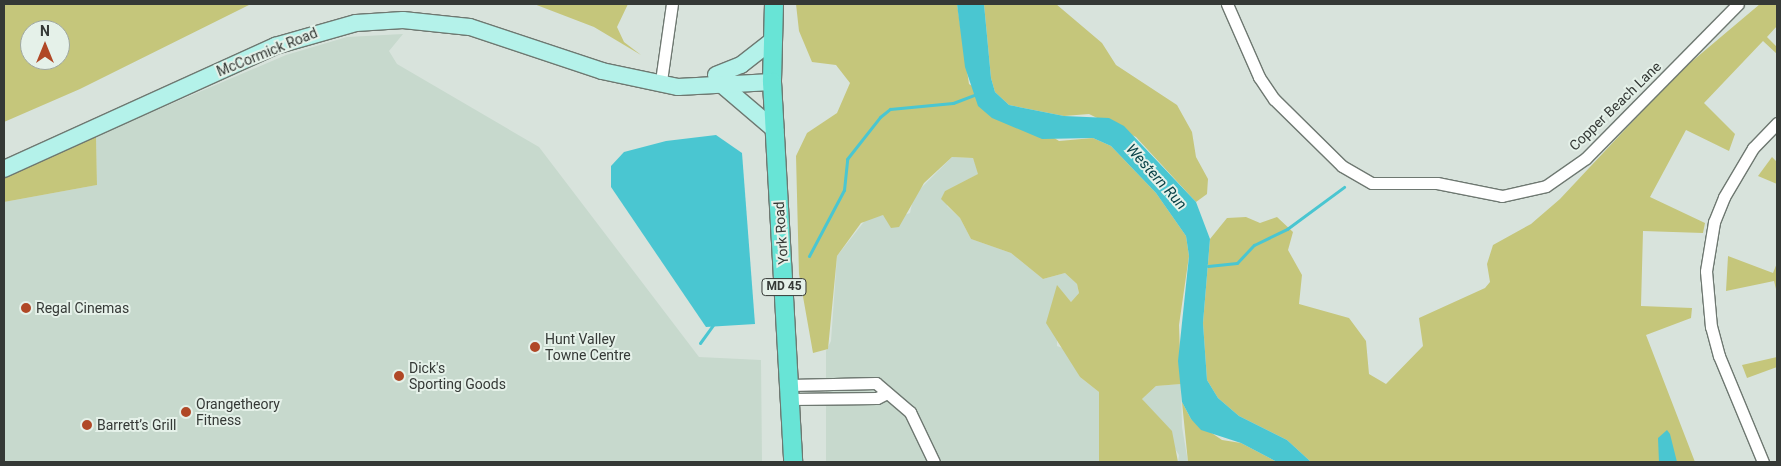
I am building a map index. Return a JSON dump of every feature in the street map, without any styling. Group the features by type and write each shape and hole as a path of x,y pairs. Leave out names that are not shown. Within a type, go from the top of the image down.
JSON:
{"main road":[{"name":"York Road","path":"774,4 772,77 793,462"},
{"name":"McCormick Road","path":"4,169 275,46 356,23 403,20 470,27 602,71 661,81 772,77"},
{"path":"772,41 719,80 775,130"}],"street":[{"path":"661,81 672,4"},
{"name":"Copper Beach Lane","path":"1227,4 1255,69 1274,99 1347,170 1372,183 1437,183 1502,196 1546,186 1586,158 1738,4"},
{"path":"1763,462 1715,341 1706,271 1714,222 1724,197 1753,148 1777,123"},
{"path":"790,392 877,398 887,393 910,412 934,462"}],"shaded area":[{"path":"403,34 389,51 397,64 539,147 699,357 761,360 762,462 4,462 4,202 97,185 96,136 286,55 347,37"},
{"path":"952,157 973,158 979,174 945,191 947,206 960,218 971,239 1011,253 1043,279 1065,273 1077,284 1079,293 1071,302 1057,286 1057,346 1065,349 1080,377 1099,392 1099,462 826,462 826,351 831,341 837,256 867,218 883,215 889,220 910,213 914,195"},
{"path":"1181,384 1182,427 1188,462 1178,462 1179,455 1142,399 1156,386"}],"green space":[{"path":"4,4 251,4 80,89 4,122"},
{"path":"534,4 628,4 617,27 624,42 641,55 594,27"},
{"path":"796,4 957,4 969,84 1059,141 1093,138 1111,146 1156,193 1186,236 1189,256 1179,325 1181,384 1156,386 1142,399 1172,431 1178,462 1099,462 1099,392 1080,377 1046,323 1057,285 1071,302 1079,293 1077,284 1065,273 1043,279 1011,253 971,239 960,218 941,199 945,191 978,174 973,158 952,157 924,183 899,227 891,228 883,215 861,223 837,256 828,349 813,353 799,274 796,156 807,133 837,113 850,83 836,65 812,62 799,31"},
{"path":"984,4 1056,4 1102,43 1116,65 1177,105 1192,132 1196,157 1208,179 1207,194 1196,202 1136,137 1089,114 1064,116 1009,105 995,92 991,78"},
{"path":"1760,4 1777,4 1777,26 1767,37 1777,47 1777,54 1763,41 1704,103 1735,134 1729,151 1686,130 1650,197 1705,223 1703,233 1643,231 1641,306 1692,308 1691,318 1646,335 1695,462 1311,462 1287,440 1239,416 1218,398 1207,380 1203,323 1210,239 1227,218 1246,217 1260,223 1277,217 1293,232 1288,250 1302,275 1299,304 1349,318 1366,341 1369,374 1386,384 1423,346 1419,318 1485,288 1490,282 1487,264 1493,245 1531,224 1560,199 1677,74"},
{"path":"96,136 97,185 4,202 4,176"},
{"path":"1772,157 1777,162 1777,184 1758,176"},
{"path":"1728,256 1773,273 1777,263 1777,293 1774,281 1726,291"},
{"path":"1777,357 1777,367 1747,378 1742,365"},
{"path":"1182,402 1191,419 1222,440 1241,443 1277,462 1188,462"}],"water":[{"name":"Western Run","path":"957,4 984,4 991,78 995,92 1009,105 1064,116 1109,118 1124,126 1196,202 1210,239 1203,323 1207,380 1218,398 1239,416 1287,440 1311,462 1277,462 1241,443 1201,430 1191,419 1182,402 1178,361 1189,256 1186,236 1156,193 1111,146 1093,138 1042,139 992,118 978,106 965,67"},
{"path":"716,135 742,153 755,324 706,327 611,187 611,166 624,152 666,141"},
{"path":"1667,430 1670,434 1677,462 1659,462 1658,438"}],"waterway":[{"path":"809,256 844,190 847,159 880,117 890,109 953,103 976,94"},
{"path":"1208,266 1237,263 1254,245 1287,229 1344,187"},
{"path":"700,343 713,325"}],"place":[{"name":"Regal Cinemas","path":"26,308"},
{"name":"Hunt Valley Towne Centre","path":"535,347"},
{"name":"Dick's Sporting Goods","path":"399,376"},
{"name":"Orangetheory Fitness","path":"186,412"},
{"name":"Barrett’s Grill","path":"87,425"}]}
